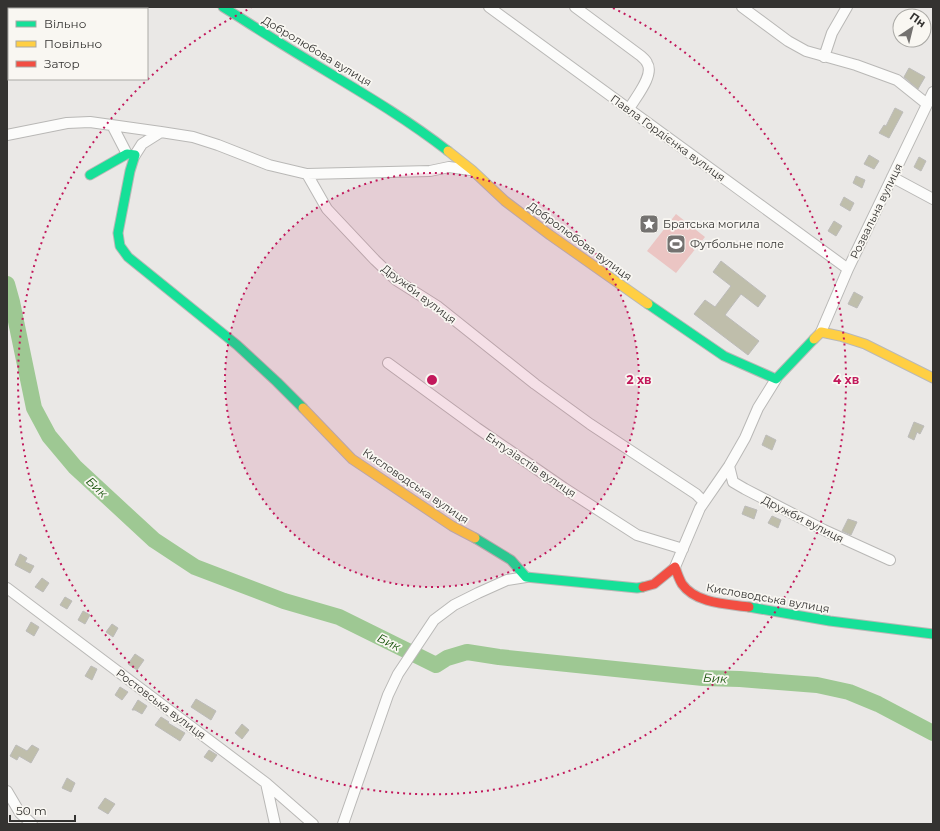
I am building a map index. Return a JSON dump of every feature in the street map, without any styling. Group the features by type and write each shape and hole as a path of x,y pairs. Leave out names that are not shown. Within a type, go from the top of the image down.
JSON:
{"street":[{"name":"Добролюбова вулиця","path":"223,7 276,41 358,90 427,136 472,170 506,201 550,235 691,334 724,356 776,379"},
{"name":"Павла Гордієнка вулиця","path":"489,7 848,269"},
{"path":"575,7 641,56 648,63 650,70 649,77 629,109"},
{"path":"742,7 788,41 806,51 856,65 897,80 927,104"},
{"path":"824,57 832,33 847,7"},
{"name":"Розвальна вулиця","path":"821,332 848,269 933,92"},
{"path":"7,135 67,123 90,122 193,137 218,145 269,166 306,174 430,171 449,167 472,170"},
{"path":"112,125 131,154"},
{"path":"90,175 131,154 142,144 161,132"},
{"name":"Кисловодська вулиця","path":"131,154 126,196 118,228 120,248 128,257 237,345 277,382 352,459 452,526 511,560 526,577"},
{"name":"Дружби вулиця","path":"306,174 327,209 371,256 396,280 437,306 535,384 584,420 689,489 704,502"},
{"path":"892,177 933,199"},
{"path":"343,824 388,695 398,674 434,620 454,605 478,592 506,580 526,577 637,588 654,584 675,567 704,502 729,466 745,438 758,408 776,379 821,332 865,344 933,378"},
{"name":"Ентузіастів вулиця","path":"388,363 489,437 637,535 683,549"},
{"name":"Дружби вулиця","path":"729,466 733,482 739,486 824,530 890,560"},
{"name":"Кисловодська вулиця","path":"675,567 679,581 688,591 706,600 830,621 933,634"},
{"name":"Ростовська вулиця","path":"7,588 266,783 313,824"},
{"path":"266,783 275,824"},
{"path":"7,791 20,813 32,824"}],"shaded area":[{"name":"Футбольне поле","path":"676,214 705,237 676,273 647,251"}],"building":[{"path":"909,68 925,77 918,89 904,77"},
{"path":"895,108 903,112 889,138 879,133 884,125 886,126"},
{"path":"869,155 879,161 874,169 864,164"},
{"path":"919,157 926,161 921,171 914,167"},
{"path":"856,176 865,180 862,188 853,183"},
{"path":"844,197 854,203 850,211 840,205"},
{"path":"834,221 842,226 836,236 828,231"},
{"path":"721,261 766,296 758,307 741,294 725,315 759,341 748,355 694,314 705,300 715,307 731,286 713,272"},
{"path":"854,292 863,297 857,308 848,304"},
{"path":"914,422 924,426 920,434 917,432 914,440 908,437"},
{"path":"766,435 776,440 772,450 762,445"},
{"path":"745,506 757,510 754,519 742,514"},
{"path":"772,516 781,520 778,528 768,523"},
{"path":"848,519 857,522 851,535 842,531"},
{"path":"20,554 27,558 25,562 34,566 30,573 15,565"},
{"path":"42,578 49,583 43,592 35,587"},
{"path":"65,597 72,601 67,609 60,605"},
{"path":"83,611 90,615 85,624 78,620"},
{"path":"31,622 39,627 34,636 26,631"},
{"path":"112,624 118,628 113,637 106,632"},
{"path":"135,654 144,660 137,670 128,664"},
{"path":"91,666 97,669 92,680 85,676"},
{"path":"120,687 128,692 122,700 115,695"},
{"path":"196,699 216,711 211,720 191,707"},
{"path":"138,700 147,706 142,714 132,710"},
{"path":"161,717 185,733 180,741 155,725"},
{"path":"242,724 249,730 242,739 235,733"},
{"path":"16,745 27,751 32,745 39,749 31,763 19,756 17,760 10,756"},
{"path":"209,750 217,755 212,762 204,757"},
{"path":"67,778 75,783 71,792 62,788"},
{"path":"105,798 115,804 108,814 98,808"}],"waterway":[{"name":"Бик","path":"7,284 34,408 49,436 75,467 154,540 195,567 284,601 339,617 436,665 447,658 467,652 499,657 703,678 740,679 817,685 849,692 878,704 933,733"}],"traffic: fast":[{"path":"223,7 407,121 448,151"},
{"path":"90,175 127,154 135,155 130,171 118,233 120,246 128,257 237,345 303,408"},
{"path":"648,304 724,356 776,379 814,339"},
{"path":"475,538 511,560 526,577 637,588 643,587"},
{"path":"749,607 830,621 933,634"}],"traffic: slow":[{"path":"448,151 472,170 505,201 550,235 648,304"},
{"path":"814,339 821,332 865,344 933,378"},
{"path":"303,408 352,459 452,526 475,538"}],"traffic: jam":[{"path":"643,587 654,584 675,567 682,584 695,596 722,604 749,607"}],"place":[{"name":"Братська могила","path":"649,224"},
{"name":"Футбольне поле","path":"676,244"}]}
